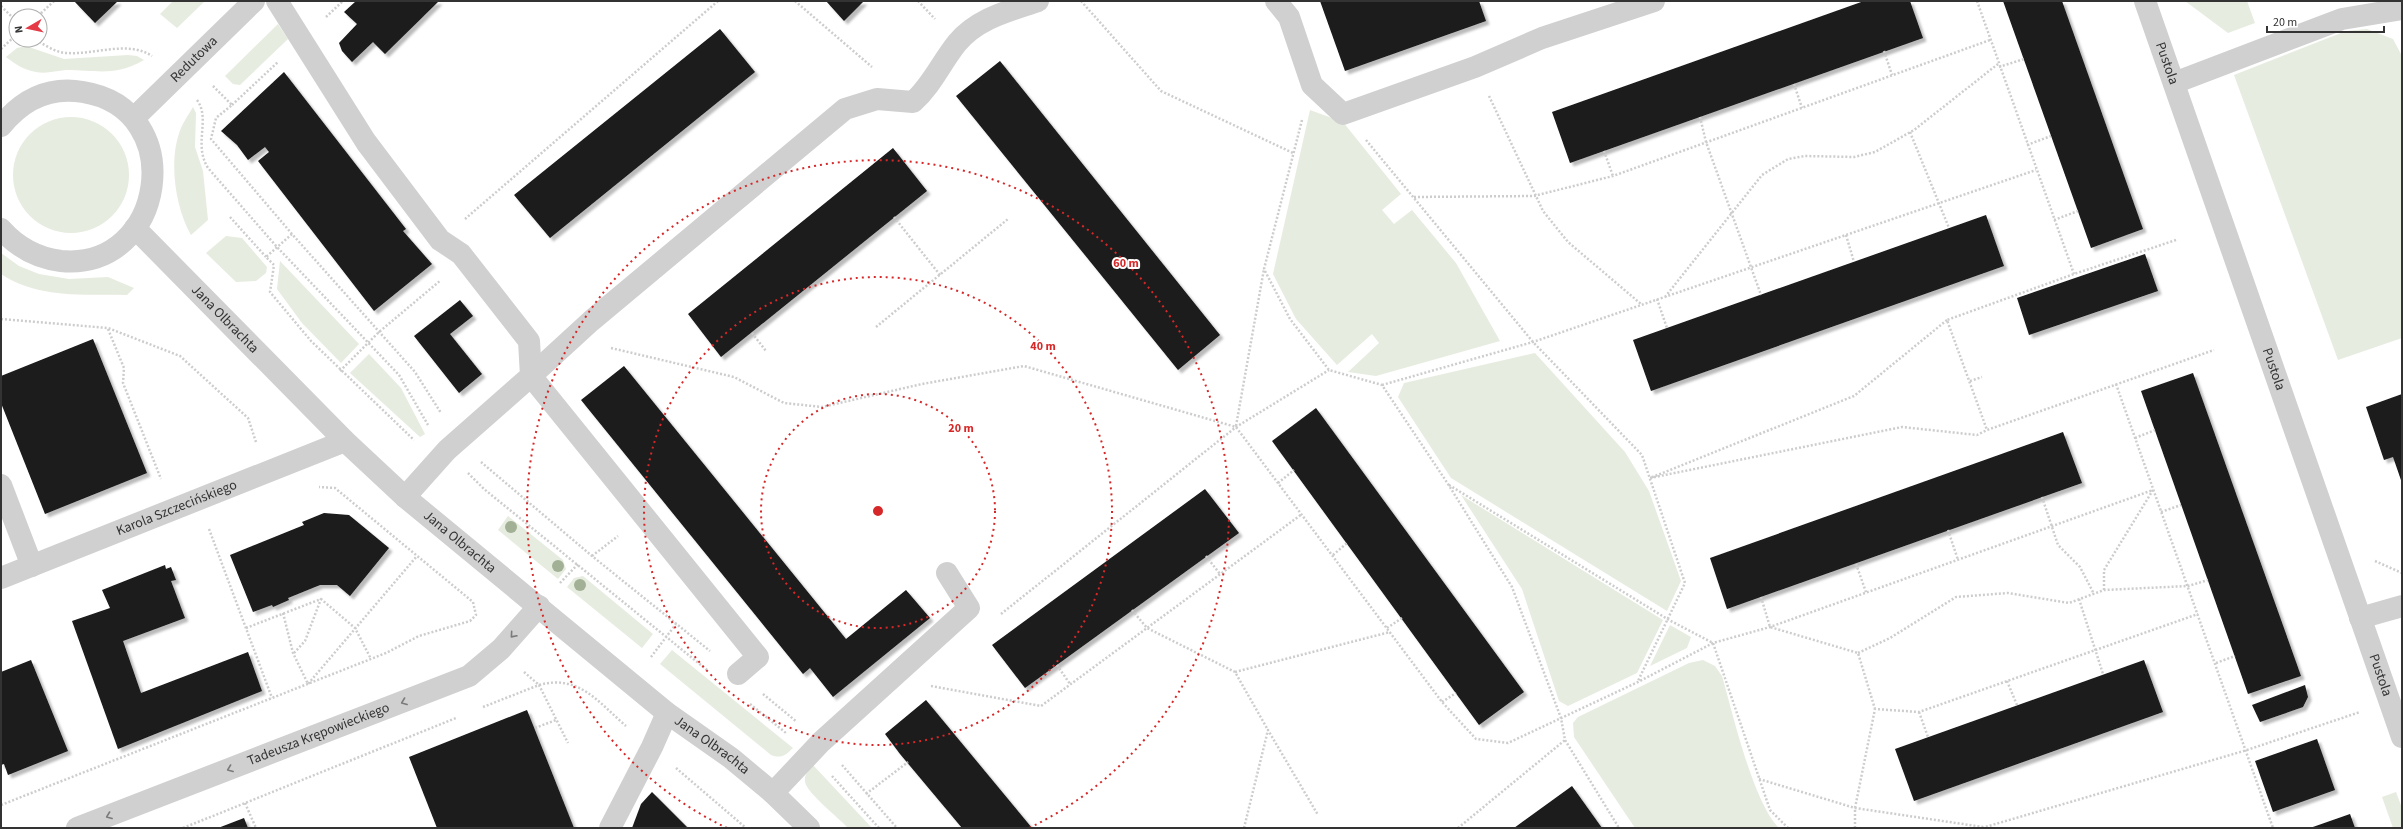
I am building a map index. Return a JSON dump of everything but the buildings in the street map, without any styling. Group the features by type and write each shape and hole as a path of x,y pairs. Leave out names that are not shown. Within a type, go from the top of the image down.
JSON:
{"street":[{"name":"Redutowa","path":"134,118 254,1"},
{"path":"277,1 366,142 440,240 461,254 529,341 531,376 758,657 738,674"},
{"path":"405,497 448,442 531,376 591,321 845,109 877,99 913,102 926,90 958,42 984,19 1038,1"},
{"path":"1276,1 1289,17 1312,84 1343,114 1476,67 1542,38 1654,1"},
{"name":"Pustola","path":"2145,1 2402,737"},
{"path":"2174,83 2342,19 2402,9"},
{"path":"1,229 14,242 31,252 48,259 66,261 87,260 108,252 135,228 148,206 152,194 153,169 145,136 134,118 108,100 77,91 55,91 43,94 26,102 4,116"},
{"name":"Jana Olbrachta","path":"135,228 345,441 405,497 667,713 731,758 773,793 809,828"},
{"name":"Karola Szczecińskiego","path":"5,577 345,441"},
{"path":"1,485 32,566"},
{"path":"773,793 816,747 969,608 947,573"},
{"name":"Tadeusza Krępowieckiego","path":"83,827 468,676 501,649 539,606"},
{"path":"2360,618 2402,606"},
{"path":"610,828 652,747 667,713"}],"path":[{"path":"47,8 54,1"},
{"path":"440,240 718,1"},
{"path":"795,1 913,102"},
{"path":"1081,1 1161,91 1293,153"},
{"path":"1977,1 1998,66 2074,274"},
{"path":"1414,197 1534,196 1613,176 1990,40"},
{"path":"48,45 67,53 138,49 154,57"},
{"path":"1884,51 1892,75"},
{"path":"1664,297 1762,175 1788,158 1806,156 1854,157 1875,152 1910,132 1998,66 2024,59"},
{"path":"1476,67 1534,196 1543,211 1568,242 1642,305"},
{"path":"211,84 232,105 216,118 211,139 292,234 415,372 443,416 448,442"},
{"path":"1236,426 1264,270 1312,84"},
{"path":"1794,84 1802,108"},
{"path":"196,98 202,106 203,116 200,144 205,163 277,247 367,344 399,375 484,489 708,671"},
{"path":"1343,114 1414,197 1533,342 1642,455 1685,583 1669,620 1638,682"},
{"path":"1700,117 1706,142 1761,295"},
{"path":"1910,132 1941,203 1949,228"},
{"path":"2027,145 2051,136"},
{"path":"1604,151 1613,176"},
{"path":"1264,270 1290,319 1329,370 1382,385 1533,342 2036,170"},
{"path":"2054,220 2078,211"},
{"path":"230,217 274,265 270,292 311,341 340,371 416,442 448,442 498,478 738,674 866,794 897,828"},
{"path":"894,217 940,275"},
{"path":"876,327 1008,219"},
{"path":"266,257 292,234"},
{"path":"1846,235 1854,262"},
{"path":"1650,478 1854,396 1948,320 2074,274 2176,240"},
{"path":"340,371 379,332 443,279"},
{"path":"1657,300 1667,328"},
{"path":"1,319 108,328 124,368 123,383 164,486"},
{"path":"1948,320 1987,430"},
{"path":"752,333 766,351"},
{"path":"604,346 734,377 784,403 822,408 922,384 1024,366 1236,426 1442,702 1476,739 1508,744 1638,682 1713,643 1770,627 2153,490"},
{"path":"1650,478 1902,427 1977,435 1987,430 2214,350"},
{"path":"999,616 1236,426 1329,370"},
{"path":"1970,381 1982,377"},
{"path":"2116,384 2247,750 2273,828"},
{"path":"1382,385 1448,484 1512,587 1561,718 1565,740 1619,828"},
{"path":"2135,438 2155,430"},
{"path":"1278,483 1294,470"},
{"path":"1448,484 1669,620 1713,643 1770,810 1788,828"},
{"path":"2104,590 2104,570 2153,490"},
{"path":"2042,497 2058,545 2080,567 2094,594"},
{"path":"2161,512 2181,505"},
{"path":"929,686 1040,706 1302,514"},
{"path":"206,523 272,698"},
{"path":"1948,530 1958,560"},
{"path":"1332,555 1347,543"},
{"path":"308,684 417,556"},
{"path":"1206,556 1220,574"},
{"path":"1856,564 1866,592"},
{"path":"1770,627 1858,653 1890,638 1956,597 2008,593 2069,603 2104,590 2188,586 2208,580"},
{"path":"1761,597 1770,627"},
{"path":"246,628 321,599"},
{"path":"321,599 356,628 371,659"},
{"path":"294,653 305,641 321,599"},
{"path":"2079,599 2103,674"},
{"path":"1132,610 1147,628 1235,672 1318,815"},
{"path":"283,613 294,653 308,684"},
{"path":"1874,709 1919,712 2198,614"},
{"path":"1387,628 1402,618"},
{"path":"1,805 371,659 419,636 470,621"},
{"path":"650,657 676,624"},
{"path":"1235,672 1390,632"},
{"path":"1855,828 1855,808 1874,709 1858,653"},
{"path":"2216,663 2235,656"},
{"path":"1057,665 1070,684"},
{"path":"2007,681 2017,705"},
{"path":"480,708 539,685 568,743"},
{"path":"1442,702 1456,693"},
{"path":"745,700 816,747 879,828"},
{"path":"1759,779 1855,808 1983,827 2247,750 2389,702"},
{"path":"1919,712 1928,737"},
{"path":"183,828 458,717"},
{"path":"535,728 556,720"},
{"path":"1244,828 1268,730"},
{"path":"1458,828 1565,740"},
{"path":"866,794 908,762"},
{"path":"245,803 256,828"}],"shaded area":[{"path":"173,1 205,1 177,28 160,14"},
{"path":"2185,1 2247,1 2255,23 2228,33"},
{"path":"278,24 288,39 240,85 233,84 225,76"},
{"path":"2367,29 2393,39 2402,56 2402,338 2338,360 2234,75 2346,31"},
{"path":"17,48 32,48 64,59 128,55 137,56 144,60 124,69 114,71 66,70 40,73 24,68 6,57"},
{"path":"193,107 196,113 195,147 203,171 208,220 191,235 185,224 177,197 174,168 177,140 182,125"},
{"path":"1310,110 1343,122 1401,194 1382,210 1394,224 1412,210 1456,263 1500,341 1376,376 1348,372 1379,343 1372,334 1337,365 1296,319 1273,274"},
{"path":"71,117 93,122 112,134 124,153 129,175 124,197 112,216 93,228 71,233 49,228 30,216 18,197 13,175 18,153 30,134 49,122"},
{"path":"226,236 242,238 267,267 266,273 256,281 236,282 206,253"},
{"path":"1,253 19,266 39,274 69,279 108,277 134,288 127,295 78,295 62,294 31,288 1,274"},
{"path":"280,261 359,344 341,363 302,323 277,289"},
{"path":"1535,353 1625,452 1649,491 1681,581 1667,611 1451,478 1398,397 1404,383"},
{"path":"369,354 401,388 425,434 420,437 350,373"},
{"path":"1461,495 1663,620 1637,673 1568,706 1559,701 1522,589"},
{"path":"508,516 563,560 566,569 558,579 498,530"},
{"path":"583,576 653,634 642,648 567,587 574,578"},
{"path":"1670,625 1691,637 1687,648 1650,666"},
{"path":"672,650 793,748 783,756 778,757 771,755 660,664"},
{"path":"1703,660 1715,666 1722,676 1752,778 1770,816 1779,828 1635,828 1574,737 1573,723 1578,717 1689,663"},
{"path":"813,765 872,828 848,828 817,799 807,787 805,782 806,774"},
{"path":"2396,792 2402,808 2402,828 2393,828 2382,797"}]}
